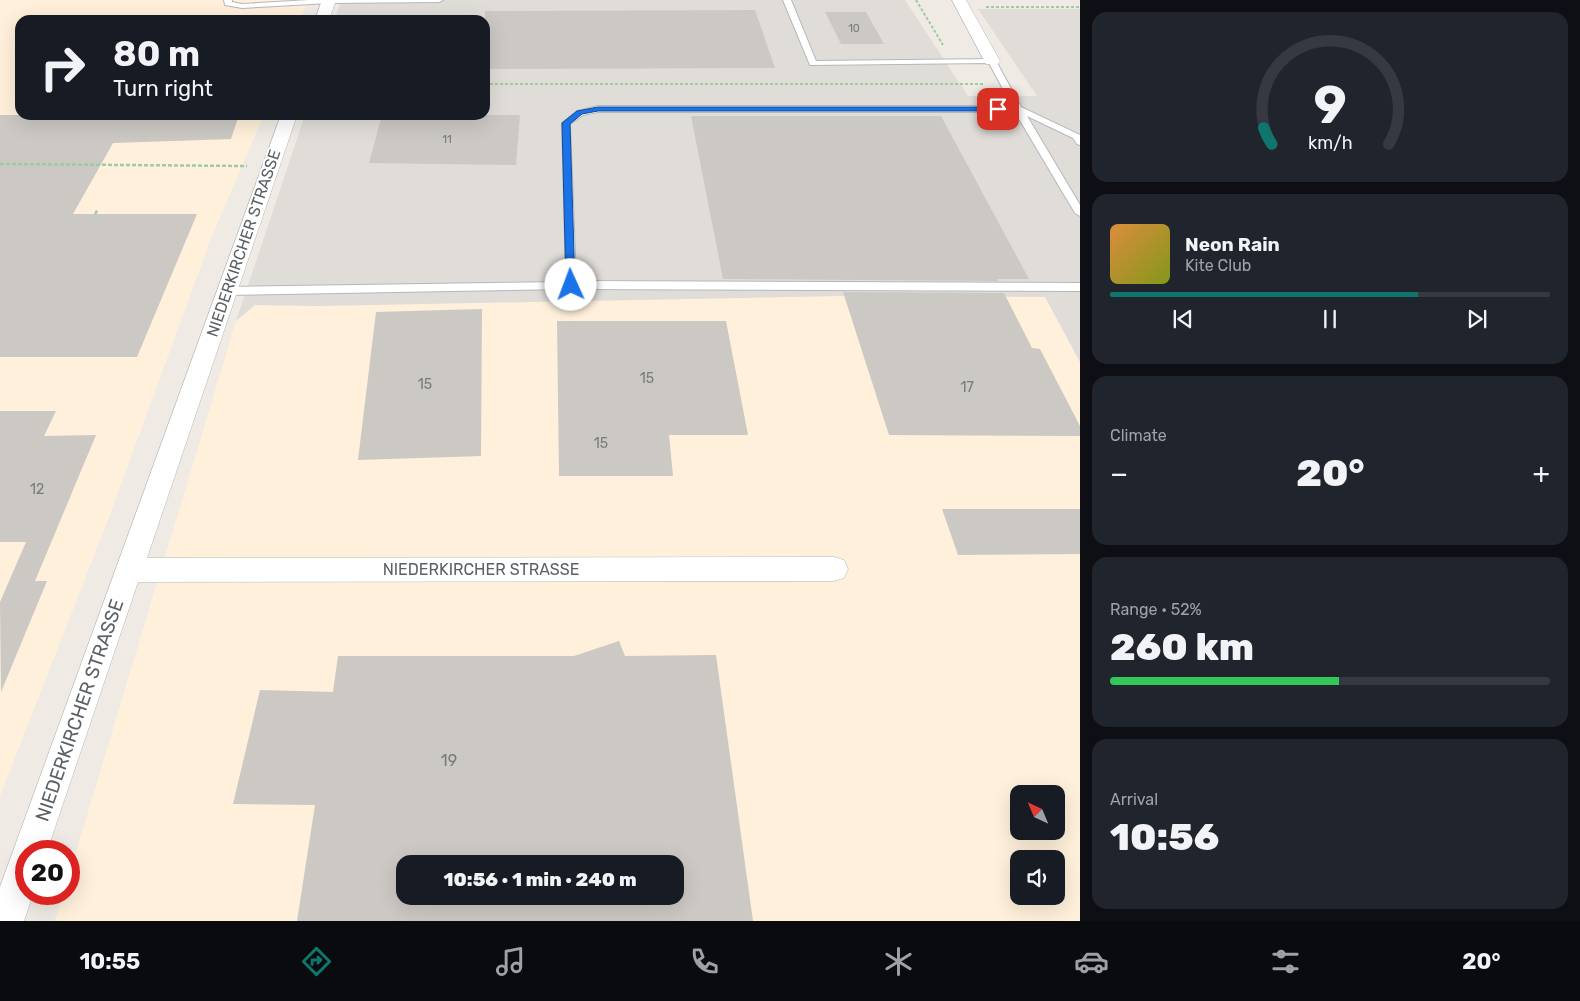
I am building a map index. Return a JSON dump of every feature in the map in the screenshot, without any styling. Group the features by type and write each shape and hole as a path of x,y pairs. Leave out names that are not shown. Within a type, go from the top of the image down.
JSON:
{"street":[{"path":"324,15 329,0"},
{"path":"961,4 992,61"},
{"name":"NIEDERKIRCHER STRASSE","path":"34,840 287,120"},
{"name":"NIEDERKIRCHER STRASSE","path":"128,570 834,569"},
{"path":"6,921 15,894"}],"lane":[{"path":"228,0 228,3 232,5 242,6 329,0 440,0"},
{"path":"787,0 813,63 992,61 1018,109 1080,213"},
{"path":"571,285 566,123 580,113 598,109 1018,109 1076,136 1080,142"},
{"path":"226,291 571,285 1080,287"}],"path":[{"path":"916,0 945,49 944,62 955,84"},
{"path":"961,4 1080,7"},
{"path":"490,84 1004,84"},
{"path":"0,164 270,166"},
{"path":"95,214 98,209"}],"shaded area":[{"path":"0,0 308,0 302,15 15,15 15,120 262,120 212,236 108,520 0,796"},
{"path":"341,0 905,0 968,96 1037,96 978,9 1080,9 1080,362 1045,297 841,296 319,306 255,305 236,321 303,120 490,120 490,15 336,15"},
{"path":"841,296 1045,297 1080,362 1080,921 55,921 60,905 80,905 80,840 236,321 255,305 319,306"}],"building":[{"path":"755,10 775,68 490,69 490,15 485,15 485,11"},
{"path":"825,12 866,12 884,44 841,44"},
{"path":"0,115 15,115 15,120 237,120 231,139 113,143 73,214 197,214 137,357 0,357"},
{"path":"490,115 520,115 516,165 369,163 381,120 490,120"},
{"path":"691,116 941,116 1029,279 997,279 998,281 723,279"},
{"path":"843,292 1004,293 1032,348 1040,349 1080,426 1080,436 889,435"},
{"path":"482,309 481,456 358,460 376,312"},
{"path":"557,321 726,321 748,435 669,435 673,476 559,476"},
{"path":"0,411 56,411 44,436 96,435 35,581 47,581 1,692 0,602 26,542 0,542"},
{"path":"942,509 1080,509 1080,554 958,555"},
{"path":"619,641 625,656 716,655 753,921 297,921 315,805 233,804 260,690 333,692 338,656 574,656"}],"route":[{"path":"571,285 566,123 580,113 598,109 998,109"}]}
